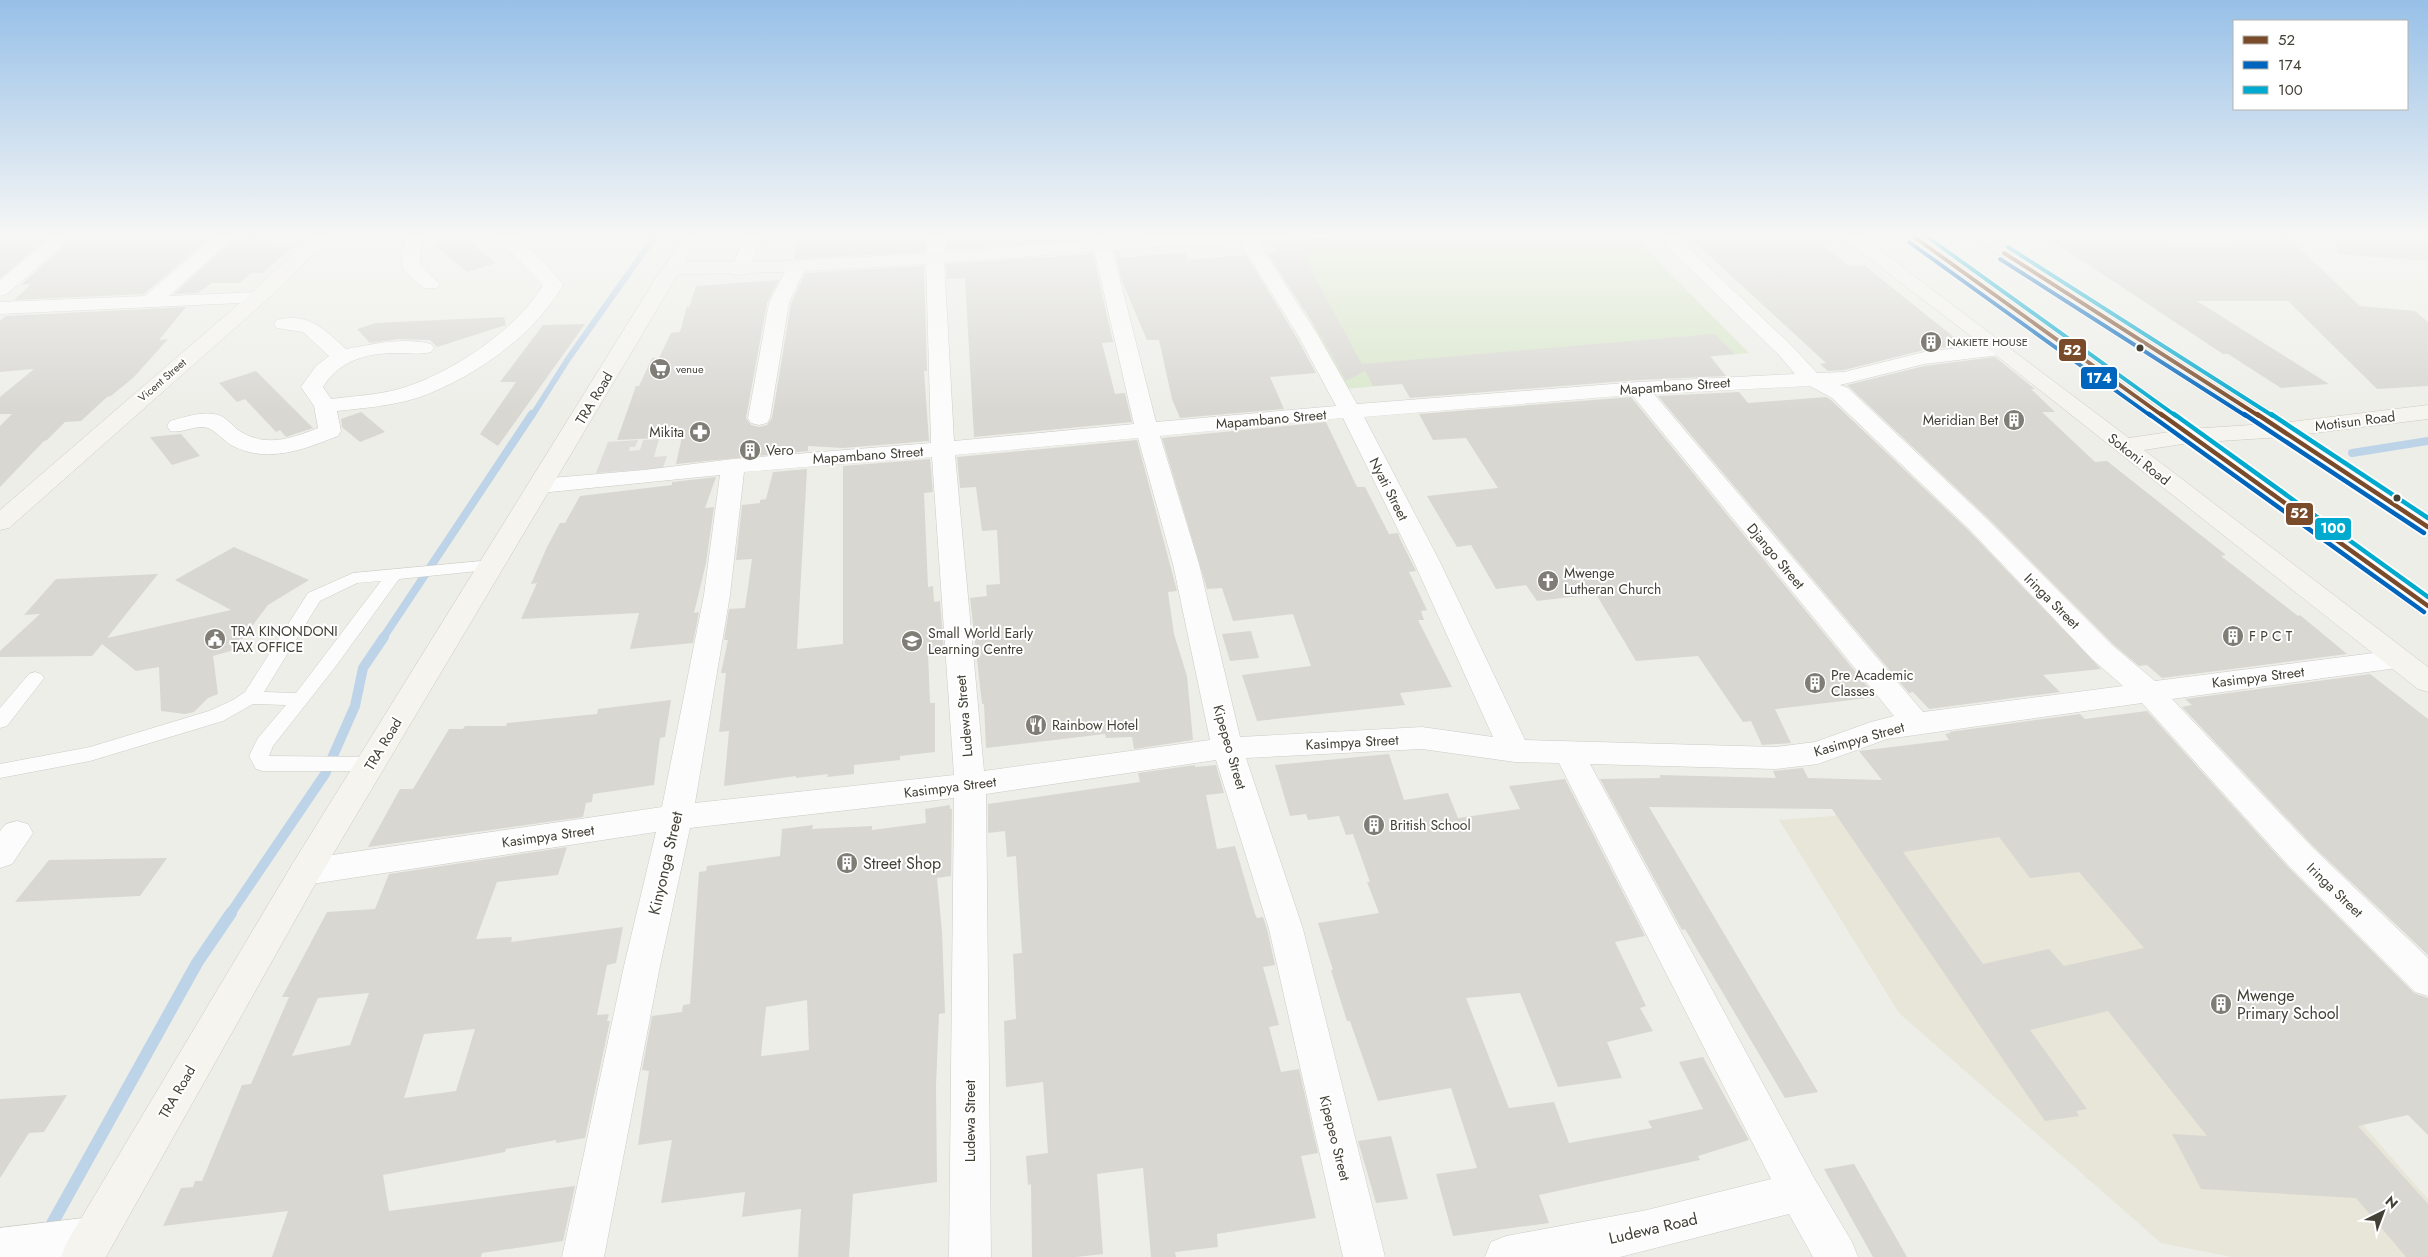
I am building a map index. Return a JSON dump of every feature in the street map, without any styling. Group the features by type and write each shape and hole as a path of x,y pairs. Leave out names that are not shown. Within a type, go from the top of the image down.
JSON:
{"highway":[{"path":"1994,295 2428,606"},
{"path":"2070,295 2282,430 2428,527"}],"street":[{"path":"150,302 158,295"},
{"name":"Vicent Street","path":"0,523 260,295"},
{"path":"325,406 409,393 455,372 493,348 545,302 548,295"},
{"name":"TRA Road","path":"87,1248 305,872 657,295"},
{"path":"760,418 779,303 783,295"},
{"name":"Ludewa Street","path":"937,295 943,449 970,785 970,1257"},
{"name":"Kipepeo Street","path":"1115,295 1147,430 1186,564 1227,748 1286,929 1364,1257"},
{"name":"Nyati Street","path":"1282,295 1309,337 1350,411 1426,560 1515,751"},
{"name":"Iringa Street","path":"1727,295 1786,351 1810,378 1840,393 1979,525 2102,652 2149,692 2222,769 2300,856 2428,981"},
{"name":"Sokoni Road","path":"1927,295 2428,682"},
{"path":"0,308 256,298"},
{"path":"284,324 309,326 342,356"},
{"path":"178,426 199,421 215,422 229,436 255,448 279,449 330,431 325,406 312,388 323,370 342,356 394,347 424,348"},
{"name":"Mapambano Street","path":"540,486 644,477 732,466 943,449 1350,411 1638,388 1854,376 1924,358 2000,349"},
{"name":"Django Street","path":"1638,388 1916,722"},
{"name":"Motisun Road","path":"2123,446 2190,436 2282,430 2428,412"},
{"name":"Kinyonga Street","path":"583,1257 642,966 676,817 717,595 732,466"},
{"name":"Kasimpya Street","path":"305,872 676,817 970,785 1227,748 1422,738 1515,751 1775,758 1818,753 1882,729 1916,722 2398,659"},
{"path":"1569,753 1798,1192 1837,1257"},
{"name":"Ludewa Road","path":"1506,1257 1647,1231 1798,1192"},
{"path":"0,1249 87,1248"}],"lane":[{"path":"0,771 90,754 216,716 240,706 249,698 314,596 352,578 492,565"},
{"path":"371,764 263,764 259,756 265,743 330,662 394,574"},
{"path":"0,720 35,678"},
{"path":"249,698 301,699"}],"shaded area":[{"path":"659,439 654,457 667,456 663,468 596,473 608,442 638,440 635,447 630,447 629,451 640,450 643,440"},
{"name":"Mwenge Primary School","path":"2068,789 2428,1199 2428,1257 2232,1257 2161,1243 1899,1013 1779,820 1832,816"}],"green space":[{"path":"1298,295 1691,295 1749,353 1345,389"}],"building":[{"path":"20,295 130,295 14,300"},
{"path":"693,295 771,295 767,303 746,418 751,425 759,427 767,425 772,418 791,304 795,295 925,295 927,371 924,371 929,441 843,448 808,446 808,451 676,464 682,437 617,440 636,386 639,386 652,358 659,358 671,333 680,332 687,306 689,308"},
{"path":"966,295 1102,295 1113,342 1102,343 1115,394 1125,393 1132,422 974,437"},
{"path":"1128,295 1270,295 1316,373 1270,377 1284,409 1180,418 1172,399 1159,340 1147,340"},
{"path":"1294,295 1325,295 1363,366 1362,364 1714,334 1735,354 1710,356 1726,376 1638,380 1410,398 1402,384 1373,386 1365,371 1346,381 1321,336"},
{"path":"1752,295 1901,295 1960,342 1969,341 1973,344 1924,350 1844,370 1828,371 1820,364 1826,363"},
{"path":"2133,295 2348,295 2360,306 2415,311 2428,322 2428,386 2377,389 2288,301 2197,301 2329,384 2281,388 2228,354 2223,354"},
{"path":"186,307 159,340 168,339 134,377 111,396 107,397 81,421 65,422 0,487 0,426 12,414 0,414 0,397 34,369 0,372 0,321 6,316"},
{"path":"504,317 506,325 437,347 430,340 399,339 370,343 357,329 376,323"},
{"path":"585,324 498,446 480,434 516,382 500,382 543,325"},
{"path":"1995,357 2035,389 2031,389 2055,412 2042,412 2095,462 2107,461 2226,555 2221,556 2298,616 2300,615 2347,654 2162,678 2147,665 2139,666 2113,644 1989,519 1847,385 1924,366"},
{"path":"256,371 313,428 286,437 280,430 276,432 245,399 237,402 219,383"},
{"path":"1739,392 1748,403 1826,397 1831,400 1969,531 2101,669 2043,675 2060,692 1929,709 1913,692 1909,693 1658,396"},
{"path":"1631,397 1876,697 1775,709 1791,743 1762,745 1751,721 1743,722 1698,656 1636,661 1596,594 1537,601 1526,585 1496,589 1471,545 1457,547 1427,496 1498,488 1466,438 1433,440 1419,414"},
{"path":"361,412 385,432 360,442 342,427 341,419"},
{"path":"1326,422 1357,487 1365,487 1389,534 1398,533 1416,571 1409,572 1427,610 1421,611 1424,620 1418,620 1452,687 1400,693 1405,705 1257,721 1242,675 1311,666 1293,614 1233,621 1222,588 1207,589 1162,438"},
{"path":"181,434 200,456 172,465 150,437"},
{"path":"1137,440 1177,591 1168,592 1174,634 1187,676 1193,740 1134,749 1132,737 1106,738 1105,734 986,748 984,704 982,704 970,598 987,596 986,585 1000,584 997,530 982,531 976,487 960,488 957,457"},
{"path":"930,459 933,492 924,493 928,587 933,586 934,602 940,601 944,652 928,653 930,703 935,703 935,752 900,756 900,760 854,765 854,774 827,777 828,774 796,778 796,776 724,786 729,731 719,732 726,673 721,673 728,640 724,640 729,609 745,608 752,559 736,560 742,505 760,503 760,500 766,499 773,472 807,469 797,649 843,644 843,466"},
{"path":"716,477 705,508 714,507 706,563 694,613 699,612 693,643 630,649 639,613 521,619 537,583 531,584 547,547 560,523 565,523 580,496 672,485 672,482"},
{"path":"234,547 309,580 268,605 234,650 213,656 218,694 208,698 194,712 185,714 161,711 159,667 136,671 102,644 92,656 0,657 0,651 40,614 24,615 56,579 158,574 107,638 231,610 175,580"},
{"path":"1251,631 1259,658 1230,661 1222,634"},
{"path":"2370,674 2428,719 2428,955 2313,846 2182,707 2192,705 2185,699"},
{"path":"671,700 665,737 660,738 654,785 593,794 592,802 586,803 583,817 368,847 400,789 413,789 449,729 463,729 465,726 506,726 507,723 597,714 598,709"},
{"path":"2147,711 2287,866 2414,993 2428,998 2428,1135 2408,1115 2358,1126 2428,1204 2428,1257 2406,1257 2356,1198 2201,1189 2172,1134 2207,1136 2108,1011 2030,1030 2087,1109 2076,1111 2079,1116 2045,1121 1832,809 1649,807 1818,1092 1785,1098 1685,929 1682,930 1600,779 1660,778 1660,775 1776,778 1773,771 1803,768 1808,778 1882,780 1859,751 1949,740 1945,734 1951,733 1949,732 2080,714 2085,719","holes":["1999,837 2030,878 2079,872 2144,948 2064,966 2049,949 1983,964 1903,852"]},
{"path":"1389,754 1404,800 1448,793 1458,818 1520,809 1509,786 1565,779 1645,936 1615,942 1646,1006 1640,1008 1653,1031 1607,1042 1622,1078 1558,1087 1520,993 1466,998 1509,1108 1554,1102 1569,1143 1652,1128 1648,1121 1703,1109 1679,1062 1703,1057 1749,1140 1698,1156 1700,1160 1539,1195 1549,1223 1453,1236 1436,1174 1477,1168 1451,1088 1378,1101 1350,1021 1347,1021 1318,923 1379,913 1367,882 1370,882 1353,834 1346,835 1339,816 1308,820 1306,814 1290,816 1275,765"},
{"path":"1195,765 1195,767 1216,765 1224,793 1206,795 1217,849 1235,846 1255,914 1257,918 1263,917 1267,929 1275,965 1263,967 1279,1025 1269,1027 1281,1072 1299,1069 1318,1153 1301,1156 1316,1218 1217,1234 1218,1247 1175,1252 1176,1257 1151,1257 1143,1168 1097,1174 1103,1254 1076,1257 1032,1257 1031,1184 1028,1185 1026,1156 1048,1153 1043,1082 1006,1087 1004,1021 1016,1019 1013,954 1022,953 1016,856 1007,857 1005,831 988,833 988,804 1140,782 1138,773"},
{"path":"950,805 950,809 952,809 951,876 937,878 942,932 945,1013 939,1014 936,1086 937,1182 853,1194 849,1257 798,1257 801,1209 742,1217 745,1192 661,1203 672,1140 638,1145 649,1071 642,1070 652,1016 682,1012 683,1005 690,1004 699,872 706,871 707,866 780,856 782,829 813,825 812,829 872,826 872,830 926,823 925,809","holes":["807,1000 809,1050 761,1056 766,1007"]},
{"path":"567,847 558,875 497,882 476,939 512,937 511,942 623,927 616,963 607,965 597,1015 609,1014 607,1021 610,1021 585,1138 556,1143 556,1140 506,1149 505,1152 383,1175 389,1211 575,1186 563,1241 482,1253 481,1257 272,1257 288,1211 163,1226 181,1188 193,1187 195,1181 202,1181 242,1085 251,1084 289,997 282,997 327,912 375,909 389,874","holes":["369,993 350,1045 292,1056 318,998","475,1029 456,1091 404,1098 424,1034"]},
{"path":"167,858 140,896 15,902 49,860"},
{"path":"67,1095 44,1132 29,1133 0,1178 0,1099"},
{"path":"1391,1136 1408,1199 1376,1203 1358,1141"},
{"path":"1854,1164 1907,1257 1873,1257 1824,1169"}],"waterway":[{"path":"532,416 568,359 614,295"},
{"path":"383,638 532,414"},
{"path":"2352,453 2428,441"},
{"path":"230,914 325,774 355,706 363,668 384,637"},
{"path":"48,1231 197,963 231,913"}],"transit line":[{"name":"174","path":"1982,295 2424,612"},
{"name":"52","path":"1995,295 2428,606"},
{"name":"100","path":"2008,295 2428,597"},
{"name":"174","path":"2056,295 2278,436 2424,533"},
{"name":"52","path":"2069,295 2282,430 2428,527"},
{"name":"100","path":"2083,295 2286,424 2428,518"}],"place":[{"name":"NAKIETE HOUSE","path":"1931,342"},
{"name":"venue","path":"660,369"},
{"name":"Meridian Bet","path":"2014,420"},
{"name":"Mikita","path":"700,432"},
{"name":"Vero","path":"750,450"},
{"name":"Mwenge Lutheran Church","path":"1548,581"},
{"name":"F P C T","path":"2233,636"},
{"name":"TRA KINONDONI TAX OFFICE","path":"215,639"},
{"name":"Small World Early Learning Centre","path":"912,641"},
{"name":"Pre Academic Classes","path":"1815,683"},
{"name":"Rainbow Hotel","path":"1036,725"},
{"name":"British School","path":"1374,825"},
{"name":"Street Shop","path":"847,863"},
{"name":"Mwenge Primary School","path":"2221,1004"}]}
